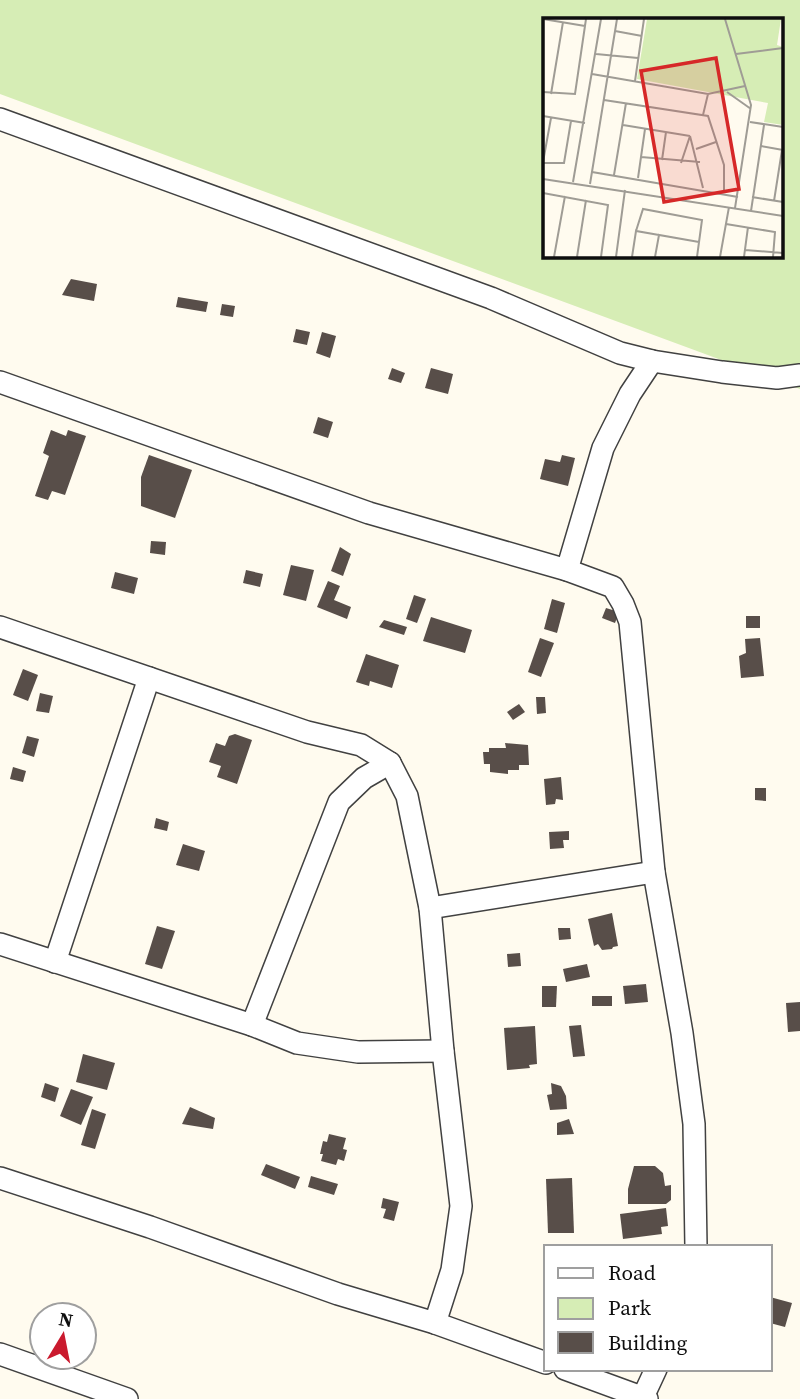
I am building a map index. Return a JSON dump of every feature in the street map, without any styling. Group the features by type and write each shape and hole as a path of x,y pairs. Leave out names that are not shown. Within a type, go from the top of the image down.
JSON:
{"street":[{"path":"0,119 491,298 620,353 652,361 763,376 800,375"},
{"path":"620,353 630,394"},
{"path":"567,570 603,448 630,394 652,361"},
{"path":"0,382 369,513 567,570 613,587 624,604 630,622 654,872 682,1033 694,1125 696,1245"},
{"path":"0,627 307,732 361,745 390,763 407,796 430,908 461,1206 452,1270 435,1323"},
{"path":"55,962 149,678"},
{"path":"252,1025 339,802 364,778 390,763"},
{"path":"430,908 654,872"},
{"path":"0,944 298,1042 358,1052 443,1051"},
{"path":"0,1178 338,1294 435,1323 544,1362"},
{"path":"0,1354 127,1399"},
{"path":"571,1371 645,1398 655,1371"}],"green space":[{"path":"0,0 800,0 800,389 0,94"}],"building":[{"path":"71,279 97,284 94,301 62,295"},
{"path":"178,297 208,302 206,312 176,307"},
{"path":"222,304 235,306 233,317 220,315"},
{"path":"296,329 310,332 307,345 293,342"},
{"path":"322,332 336,336 330,358 316,353"},
{"path":"392,368 405,373 401,383 388,379"},
{"path":"431,368 453,374 448,394 425,388"},
{"path":"318,417 333,422 328,438 313,433"},
{"path":"51,430 66,436 68,430 86,436 65,495 52,491 48,500 35,496 49,456 43,453"},
{"path":"149,455 192,470 175,518 141,506 141,477"},
{"path":"562,455 575,458 568,486 540,479 545,459 560,462"},
{"path":"151,541 166,542 165,555 150,553"},
{"path":"340,547 351,554 343,576 331,571"},
{"path":"291,565 314,570 306,601 283,595"},
{"path":"246,570 263,574 260,587 243,583"},
{"path":"115,572 138,578 134,594 111,588"},
{"path":"328,581 340,586 334,600 351,607 347,619 317,607"},
{"path":"414,595 426,599 417,623 406,619"},
{"path":"552,599 565,603 557,633 544,629"},
{"path":"606,608 619,612 615,623 602,618"},
{"path":"746,616 760,616 760,628 746,628"},
{"path":"431,617 472,630 465,653 423,641"},
{"path":"384,620 407,627 404,635 379,627"},
{"path":"540,638 554,643 541,677 528,672"},
{"path":"760,638 764,676 741,678 739,656 746,653 745,639"},
{"path":"366,654 399,665 392,688 370,681 369,686 356,682"},
{"path":"23,669 38,675 28,701 13,695"},
{"path":"40,693 53,696 49,713 36,711"},
{"path":"536,697 545,697 546,713 537,714"},
{"path":"519,704 525,712 513,720 507,712"},
{"path":"235,734 252,740 237,784 217,777 221,766 209,762 216,743 225,746 229,736"},
{"path":"27,736 39,739 34,757 22,753"},
{"path":"505,743 528,745 529,765 519,765 519,770 508,770 508,774 490,772 490,764 484,764 483,752 489,752 489,748 506,748"},
{"path":"13,767 26,771 23,782 10,779"},
{"path":"561,777 563,800 556,799 555,804 546,805 544,779"},
{"path":"755,788 766,788 766,801 755,800"},
{"path":"156,818 169,822 167,831 154,828"},
{"path":"569,831 569,840 563,840 564,848 550,849 549,832"},
{"path":"183,844 205,851 199,871 176,865"},
{"path":"612,913 618,946 602,950 598,944 594,946 588,919"},
{"path":"157,926 175,931 162,969 145,964"},
{"path":"558,928 570,928 571,939 559,940"},
{"path":"520,953 521,966 508,967 507,954"},
{"path":"587,964 590,977 566,982 563,969"},
{"path":"646,984 648,1002 625,1004 623,986"},
{"path":"542,986 557,986 556,1007 542,1007"},
{"path":"592,996 612,996 612,1006 592,1006"},
{"path":"800,1002 800,1031 788,1032 786,1003"},
{"path":"581,1025 585,1056 573,1057 569,1026"},
{"path":"535,1026 537,1064 529,1065 530,1068 507,1070 504,1028"},
{"path":"83,1054 115,1063 107,1090 76,1082"},
{"path":"45,1083 59,1088 55,1102 41,1097"},
{"path":"551,1083 561,1086 566,1096 567,1109 550,1110 547,1095 552,1094"},
{"path":"71,1089 93,1097 81,1125 60,1116"},
{"path":"190,1107 215,1118 213,1129 182,1124"},
{"path":"92,1109 106,1114 95,1149 81,1145"},
{"path":"569,1119 574,1134 557,1135 557,1123"},
{"path":"329,1134 346,1138 344,1161 338,1159 336,1165 321,1161 323,1141 327,1142"},
{"path":"266,1164 300,1177 295,1189 261,1175"},
{"path":"634,1166 655,1166 663,1173 665,1186 671,1185 671,1200 666,1204 628,1204 628,1189"},
{"path":"311,1176 338,1184 334,1195 308,1187"},
{"path":"572,1178 574,1233 548,1233 546,1179"},
{"path":"383,1198 399,1202 394,1221 383,1218 386,1209 381,1208"},
{"path":"666,1208 668,1226 661,1227 662,1234 623,1239 620,1214"},
{"path":"772,1298 792,1303 785,1327 772,1324"}]}
